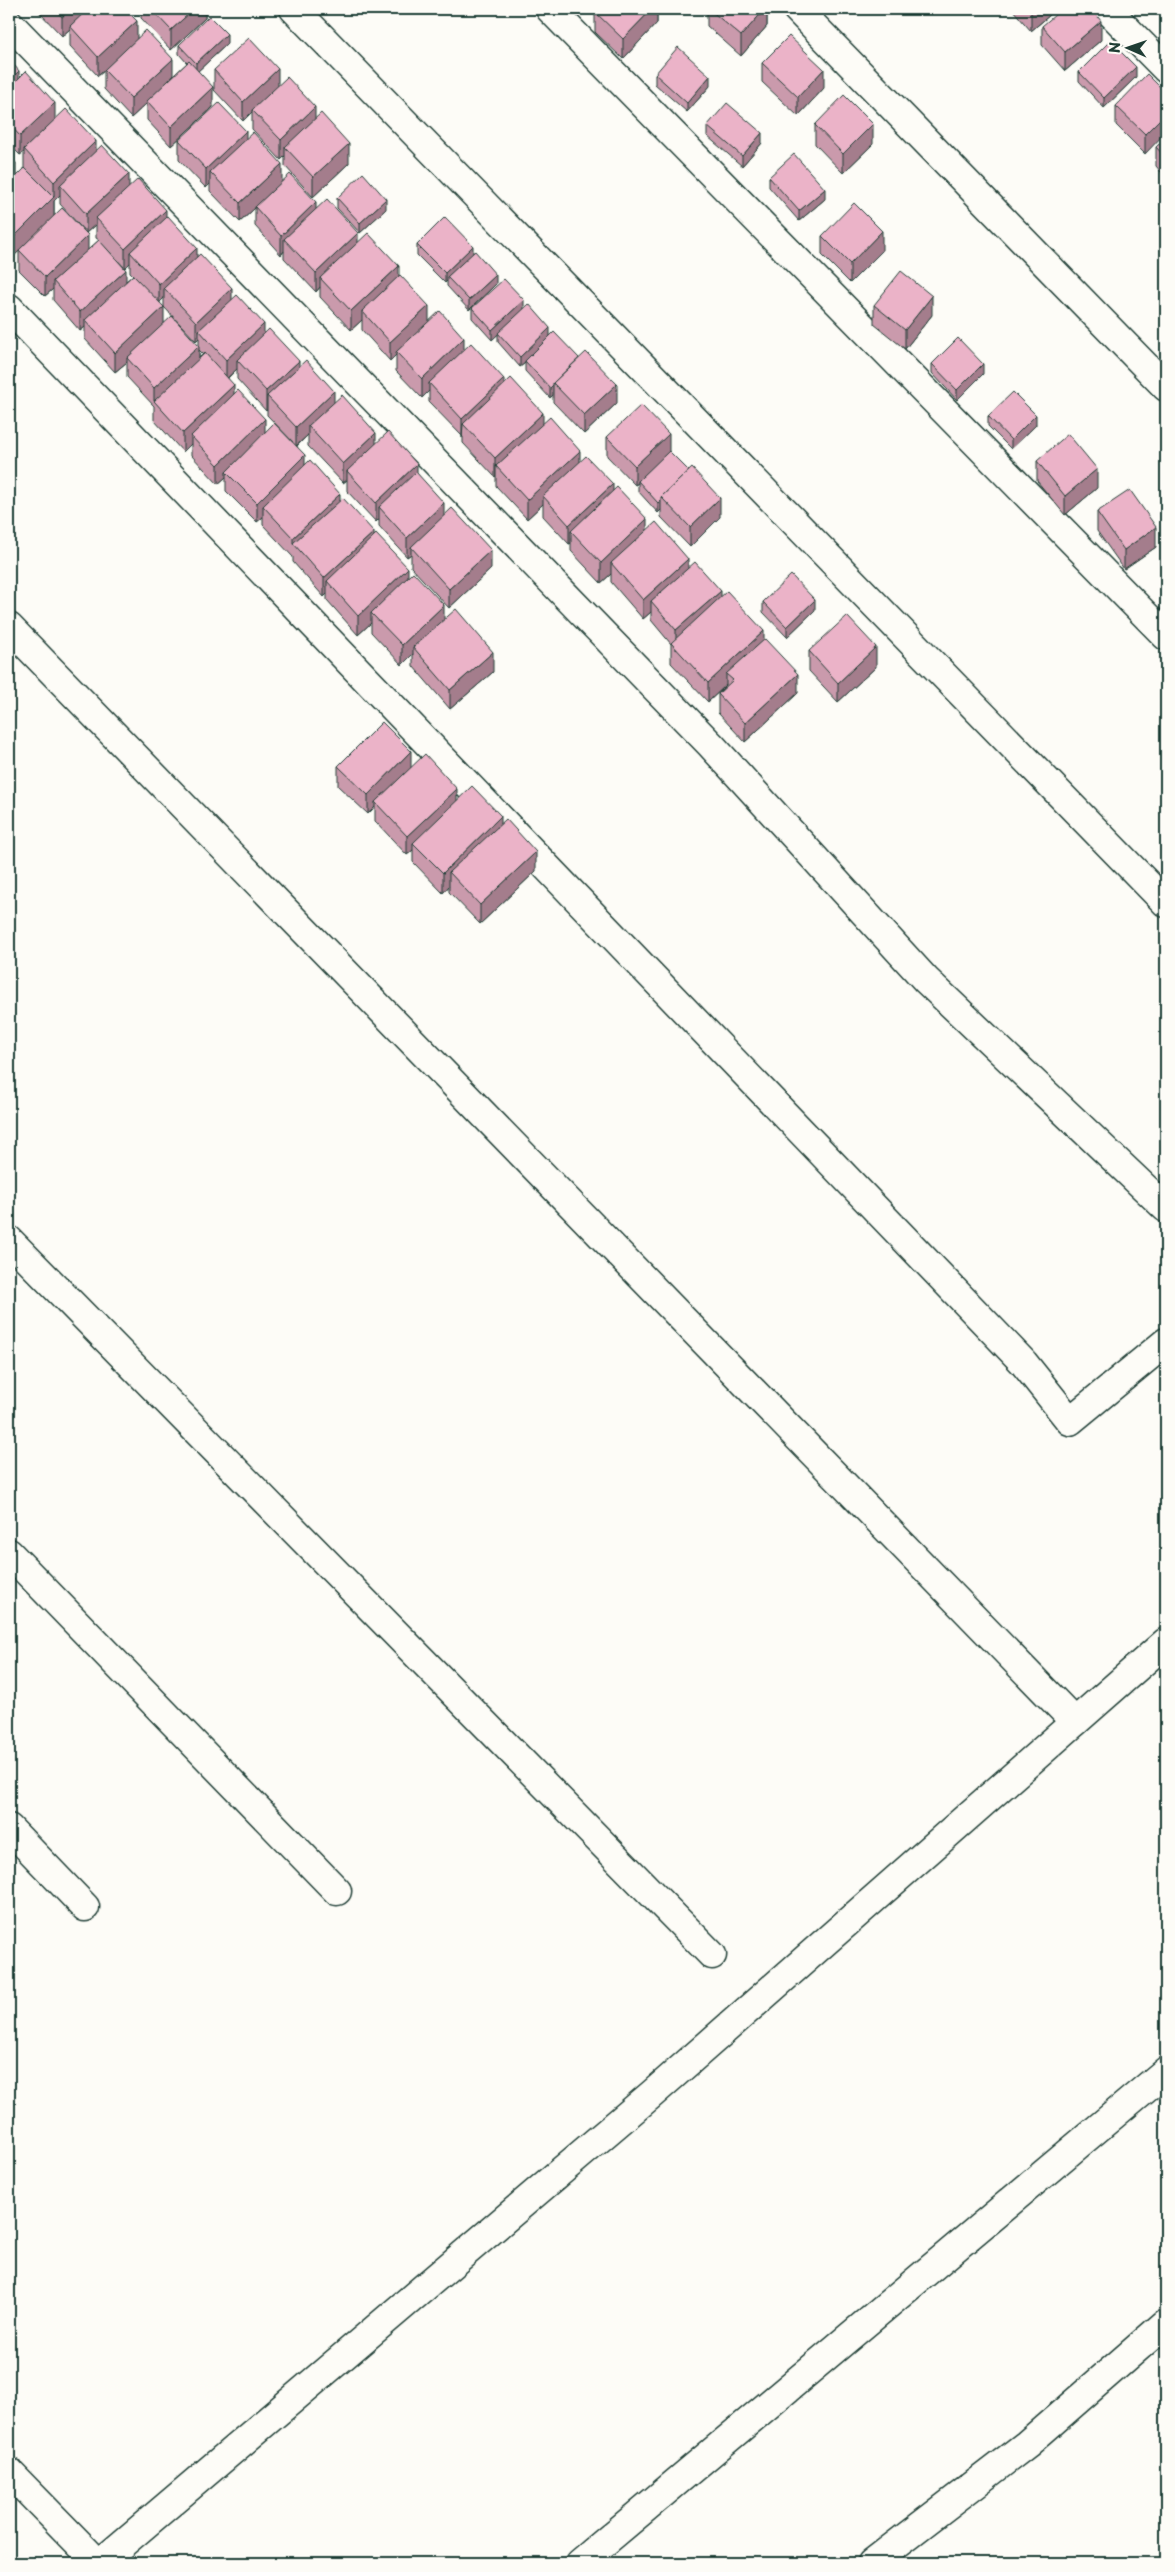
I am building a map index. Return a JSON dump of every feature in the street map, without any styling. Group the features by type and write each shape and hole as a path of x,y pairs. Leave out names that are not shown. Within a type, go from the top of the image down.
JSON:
{"street":[{"path":"294,9 1166,904"},
{"path":"550,9 1166,636"},
{"path":"797,9 1166,386"},
{"path":"1107,9 1166,69"},
{"path":"9,24 711,745 926,980 1166,1208"},
{"path":"9,308 1023,1362 1070,1421 1166,1342"},
{"path":"9,627 1075,1722"},
{"path":"9,1240 712,1955"},
{"path":"9,1553 338,1891"},
{"path":"9,2472 99,2563 652,2094 1166,1642"},
{"path":"9,1828 85,1907"},
{"path":"580,2563 956,2245 1166,2071"},
{"path":"872,2563 1027,2444 1166,2323"}],"building":[{"path":"54,9 71,9 62,17"},
{"path":"88,9 125,9 137,21 98,57 70,26"},
{"path":"151,9 194,9 171,30"},
{"path":"598,9 652,9 623,39 595,12"},
{"path":"709,9 765,9 741,36"},
{"path":"1062,9 1092,9 1101,21 1065,52 1042,26"},
{"path":"209,16 227,34 196,63 179,45"},
{"path":"146,30 173,59 131,98 104,70"},
{"path":"789,36 824,69 798,97 762,63"},
{"path":"249,38 278,69 243,102 214,70"},
{"path":"1110,41 1136,67 1104,98 1079,72"},
{"path":"678,47 710,76 687,103 655,74"},
{"path":"9,59 19,71 9,81"},
{"path":"189,61 213,87 171,127 147,101"},
{"path":"26,71 55,103 20,136 9,124 9,88"},
{"path":"1147,74 1166,93 1166,113 1145,134 1116,106"},
{"path":"287,77 315,107 281,140 252,110"},
{"path":"844,95 873,124 843,154 815,125"},
{"path":"219,103 246,131 206,169 179,140"},
{"path":"727,103 762,133 742,156 707,126"},
{"path":"66,109 96,141 54,182 24,149"},
{"path":"321,113 349,144 313,177 285,147"},
{"path":"253,132 282,164 240,203 210,172"},
{"path":"1166,138 1166,158 1156,147"},
{"path":"102,145 129,174 86,214 60,185"},
{"path":"794,154 825,189 799,211 769,177"},
{"path":"9,155 16,163 9,170"},
{"path":"25,168 54,197 9,242 9,184"},
{"path":"363,173 386,199 360,223 337,198"},
{"path":"290,174 316,202 281,236 255,207"},
{"path":"138,179 166,210 125,249 96,218"},
{"path":"327,199 358,233 316,273 284,239"},
{"path":"854,203 882,231 850,264 822,236"},
{"path":"62,208 88,235 45,277 19,250"},
{"path":"168,216 197,248 159,284 130,252"},
{"path":"445,217 473,246 445,273 417,245"},
{"path":"368,233 399,266 351,311 320,278"},
{"path":"99,240 126,270 80,312 53,281"},
{"path":"475,251 496,275 469,300 447,277"},
{"path":"200,254 232,288 196,322 164,288"},
{"path":"901,271 932,296 905,330 874,305"},
{"path":"133,275 164,307 115,353 85,320"},
{"path":"400,275 429,306 390,342 362,311"},
{"path":"504,279 524,300 492,330 472,308"},
{"path":"237,295 264,324 226,360 199,330"},
{"path":"529,304 550,328 520,357 498,333"},
{"path":"440,311 464,338 422,379 396,352"},
{"path":"172,316 199,346 154,388 127,358"},
{"path":"269,329 299,361 266,391 237,360"},
{"path":"554,332 579,358 550,388 525,361"},
{"path":"958,338 983,364 957,390 932,364"},
{"path":"471,343 504,379 462,419 429,383"},
{"path":"586,352 617,384 584,415 553,383"},
{"path":"205,353 234,385 183,433 154,401"},
{"path":"306,360 334,391 296,427 267,396"},
{"path":"511,378 543,413 495,458 463,424"},
{"path":"238,390 265,419 218,465 191,436"},
{"path":"1013,392 1036,415 1011,440 988,416"},
{"path":"342,395 376,433 343,464 308,426"},
{"path":"641,405 669,434 635,466 607,437"},
{"path":"550,417 580,451 527,500 496,466"},
{"path":"274,423 305,455 257,503 226,472"},
{"path":"388,432 417,464 376,503 347,471"},
{"path":"1068,434 1097,469 1065,496 1037,461"},
{"path":"669,451 689,471 661,497 658,503 638,481"},
{"path":"586,456 613,484 569,525 543,496"},
{"path":"310,460 340,494 293,538 263,506"},
{"path":"692,468 720,498 690,527 661,497"},
{"path":"416,472 444,503 407,538 379,507"},
{"path":"617,487 647,519 601,563 571,531"},
{"path":"1130,490 1156,527 1124,550 1097,512"},
{"path":"343,498 374,532 324,578 293,543"},
{"path":"452,508 491,550 449,589 411,547"},
{"path":"656,522 688,559 643,600 611,563"},
{"path":"376,534 408,568 358,616 327,581"},
{"path":"695,562 721,591 676,630 651,601"},
{"path":"413,572 444,605 402,645 371,613"},
{"path":"791,575 815,600 787,627 763,602"},
{"path":"727,591 764,631 708,683 671,643"},
{"path":"456,609 493,652 450,690 413,647"},
{"path":"847,616 876,647 838,683 809,651"},
{"path":"765,639 798,674 745,723 718,694 733,680 726,674"},
{"path":"382,722 411,751 368,795 338,766"},
{"path":"425,754 457,789 407,836 375,802"},
{"path":"472,786 501,816 443,873 413,843"},
{"path":"506,819 536,852 480,905 449,872"}]}
